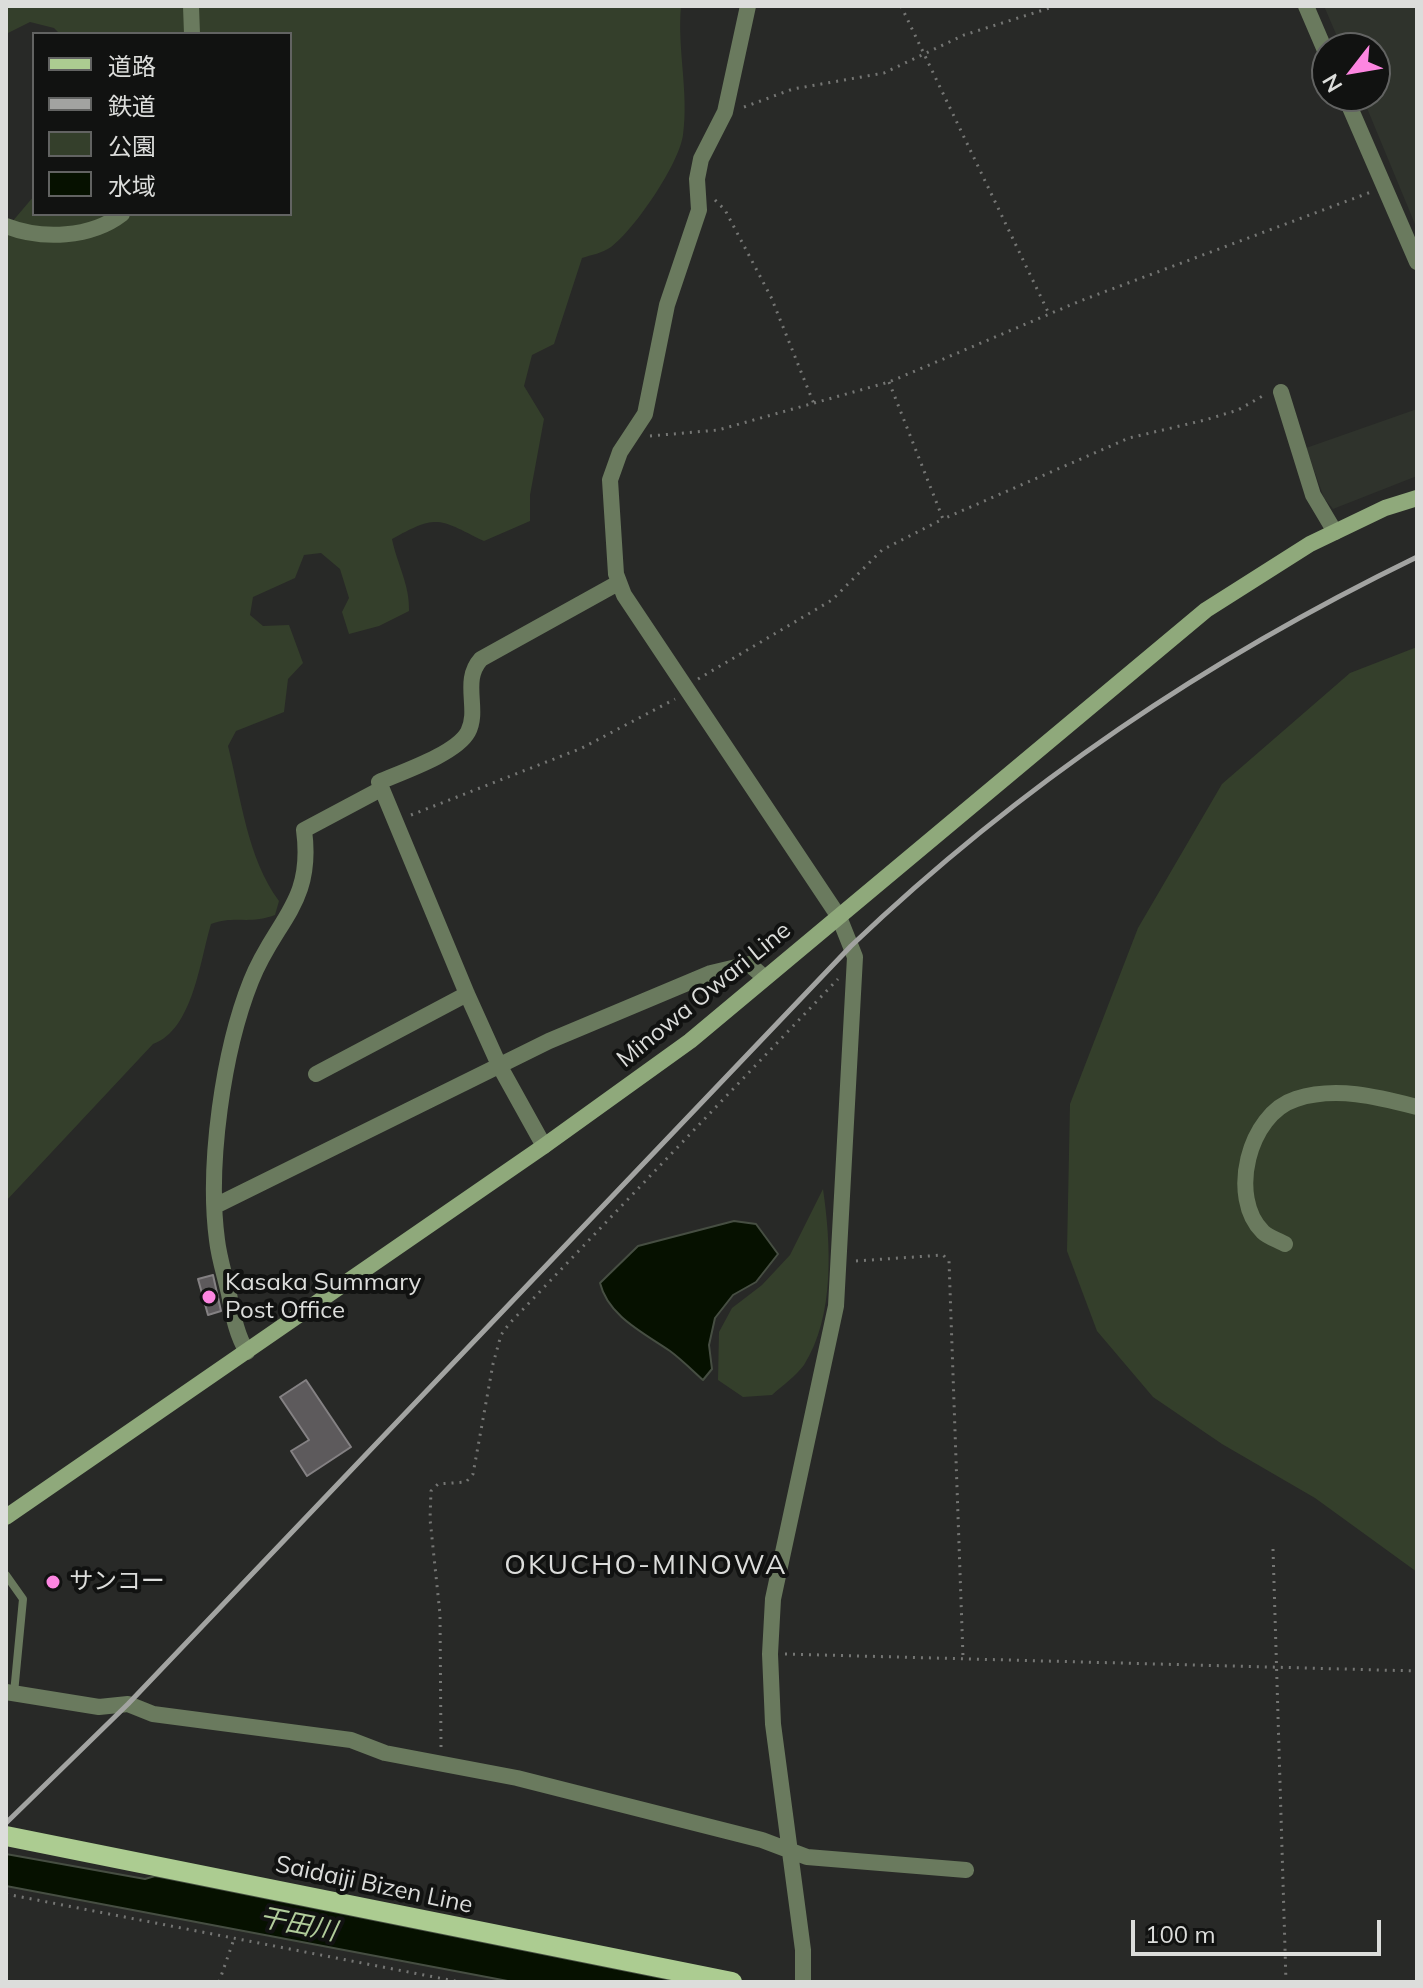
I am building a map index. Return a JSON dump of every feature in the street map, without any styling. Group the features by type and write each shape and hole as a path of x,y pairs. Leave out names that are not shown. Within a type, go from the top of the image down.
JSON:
{"main road":[{"name":"Minowa Owari Line","path":"6,1517 544,1146 690,1041 1206,610 1310,544 1417,498"},
{"name":"Saidaiji Bizen Line","path":"6,1836 732,1982"}],"street":[{"path":"191,6 192,32"},
{"path":"748,6 725,112 701,159 697,179 699,210 667,305 645,414 620,452 610,480 618,583 839,917 855,957 841,1259 824,1371 773,1599 770,1654 773,1724 791,1851 803,1982"},
{"path":"1306,6 1317,32"},
{"path":"1352,112 1417,262"},
{"path":"6,226 25,233 54,235 91,230 118,216"},
{"path":"1281,392 1313,495 1335,532"},
{"path":"544,1146 499,1065 379,782 460,742 469,730 470,680 481,659 618,583"},
{"path":"247,1352 237,1329 217,1242 215,1206 219,1113 226,1075 249,984 262,955 295,906 304,883 307,854 304,830 381,789"},
{"path":"215,1206 499,1065 711,973 749,964 765,978"},
{"path":"316,1074 467,994"},
{"path":"1285,1244 1264,1234 1250,1213 1246,1171 1250,1144 1271,1111 1294,1099 1317,1094 1366,1094 1417,1107"},
{"path":"10,1693 99,1707 128,1704 153,1714 351,1740 385,1753 517,1778 762,1840 807,1857 966,1870"}],"lane":[{"path":"6,1575 23,1599 10,1693"}],"path":[{"path":"901,6 1050,316"},
{"path":"725,112 793,89 884,73 964,35 1056,6"},
{"path":"635,432 651,436 718,430 889,382 1384,187"},
{"path":"700,197 715,200 725,210 771,297 814,404"},
{"path":"889,382 943,519"},
{"path":"397,821 582,748 683,694 685,687 729,657 832,600 882,550 943,519 1129,438 1205,420 1238,410 1276,390 1281,392"},
{"path":"441,1762 440,1614 430,1519 431,1491 438,1484 466,1482 473,1474 501,1335 771,1048 846,971 855,969"},
{"path":"841,1259 863,1262 943,1255 949,1261 963,1657"},
{"path":"1273,1549 1286,1982"},
{"path":"770,1654 1417,1671"},
{"path":"6,1894 118,1913 234,1939 460,1982"},
{"path":"219,1982 234,1939"}],"shaded area":[{"path":"1324,6 1417,6 1417,229 1369,112 1391,112 1391,32 1335,32"},
{"path":"1417,409 1417,476 1333,509 1324,498 1306,448"}],"green space":[{"path":"6,6 681,6 685,103 680,147 665,178 621,238 608,249 582,258 554,344 532,355 524,386 544,419 530,495 530,521 484,541 438,522 419,525 392,539 405,583 409,611 379,626 349,634 342,612 349,598 340,569 321,553 304,555 295,578 253,597 250,615 263,626 289,625 303,663 288,679 284,712 236,731 228,746 252,847 279,901 275,915 211,924 193,992 177,1024 167,1036 153,1044 6,1201 6,229 32,198 32,216 292,216 292,32 58,32 54,28 30,22 6,34"},
{"path":"1417,647 1417,1572 1315,1498 1222,1444 1153,1397 1097,1331 1067,1251 1070,1104 1138,928 1222,784 1350,673"},
{"path":"823,1189 828,1233 828,1279 826,1302 814,1346 801,1369 772,1395 743,1397 718,1380 719,1332 732,1308 762,1285 790,1255"}],"water":[{"path":"734,1221 756,1224 778,1254 756,1282 733,1295 715,1318 709,1345 712,1369 703,1380 674,1354 619,1314 604,1295 600,1283 638,1246"},
{"name":"干田川","path":"6,1854 145,1879 155,1876 682,1982 513,1982 6,1886"}],"building":[{"path":"213,1275 221,1311 208,1315 198,1279"},
{"path":"306,1380 351,1447 307,1476 291,1451 309,1440 280,1397"}],"railway":[{"path":"6,1823 128,1704 851,946 916,887 1049,779 1190,682 1339,596 1417,557"}],"place":[{"name":"Kasaka Summary Post Office","path":"209,1297"},
{"name":"サンコー","path":"53,1582"}],"district":[{"name":"OKUCHO-MINOWA","path":"646,1566"}]}
